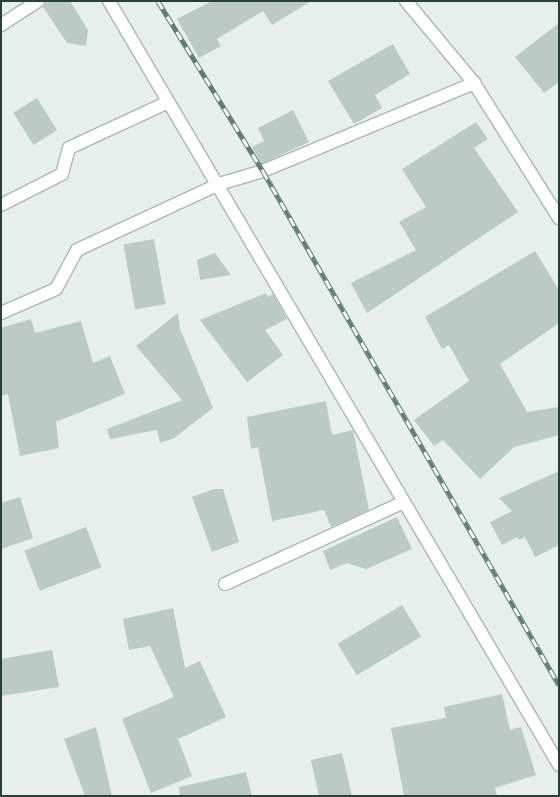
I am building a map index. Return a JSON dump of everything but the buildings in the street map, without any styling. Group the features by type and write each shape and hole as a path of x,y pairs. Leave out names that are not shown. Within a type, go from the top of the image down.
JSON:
{"street":[{"path":"1,25 38,1"},
{"path":"109,1 166,103 219,184 402,503 559,765"},
{"path":"406,1 474,83 559,218"},
{"path":"1,313 56,289 77,250 219,184 263,171 474,83"},
{"path":"1,205 62,174 69,148 166,103"},
{"path":"225,584 402,503"}],"railway":[{"path":"158,1 263,171 559,685"}]}
